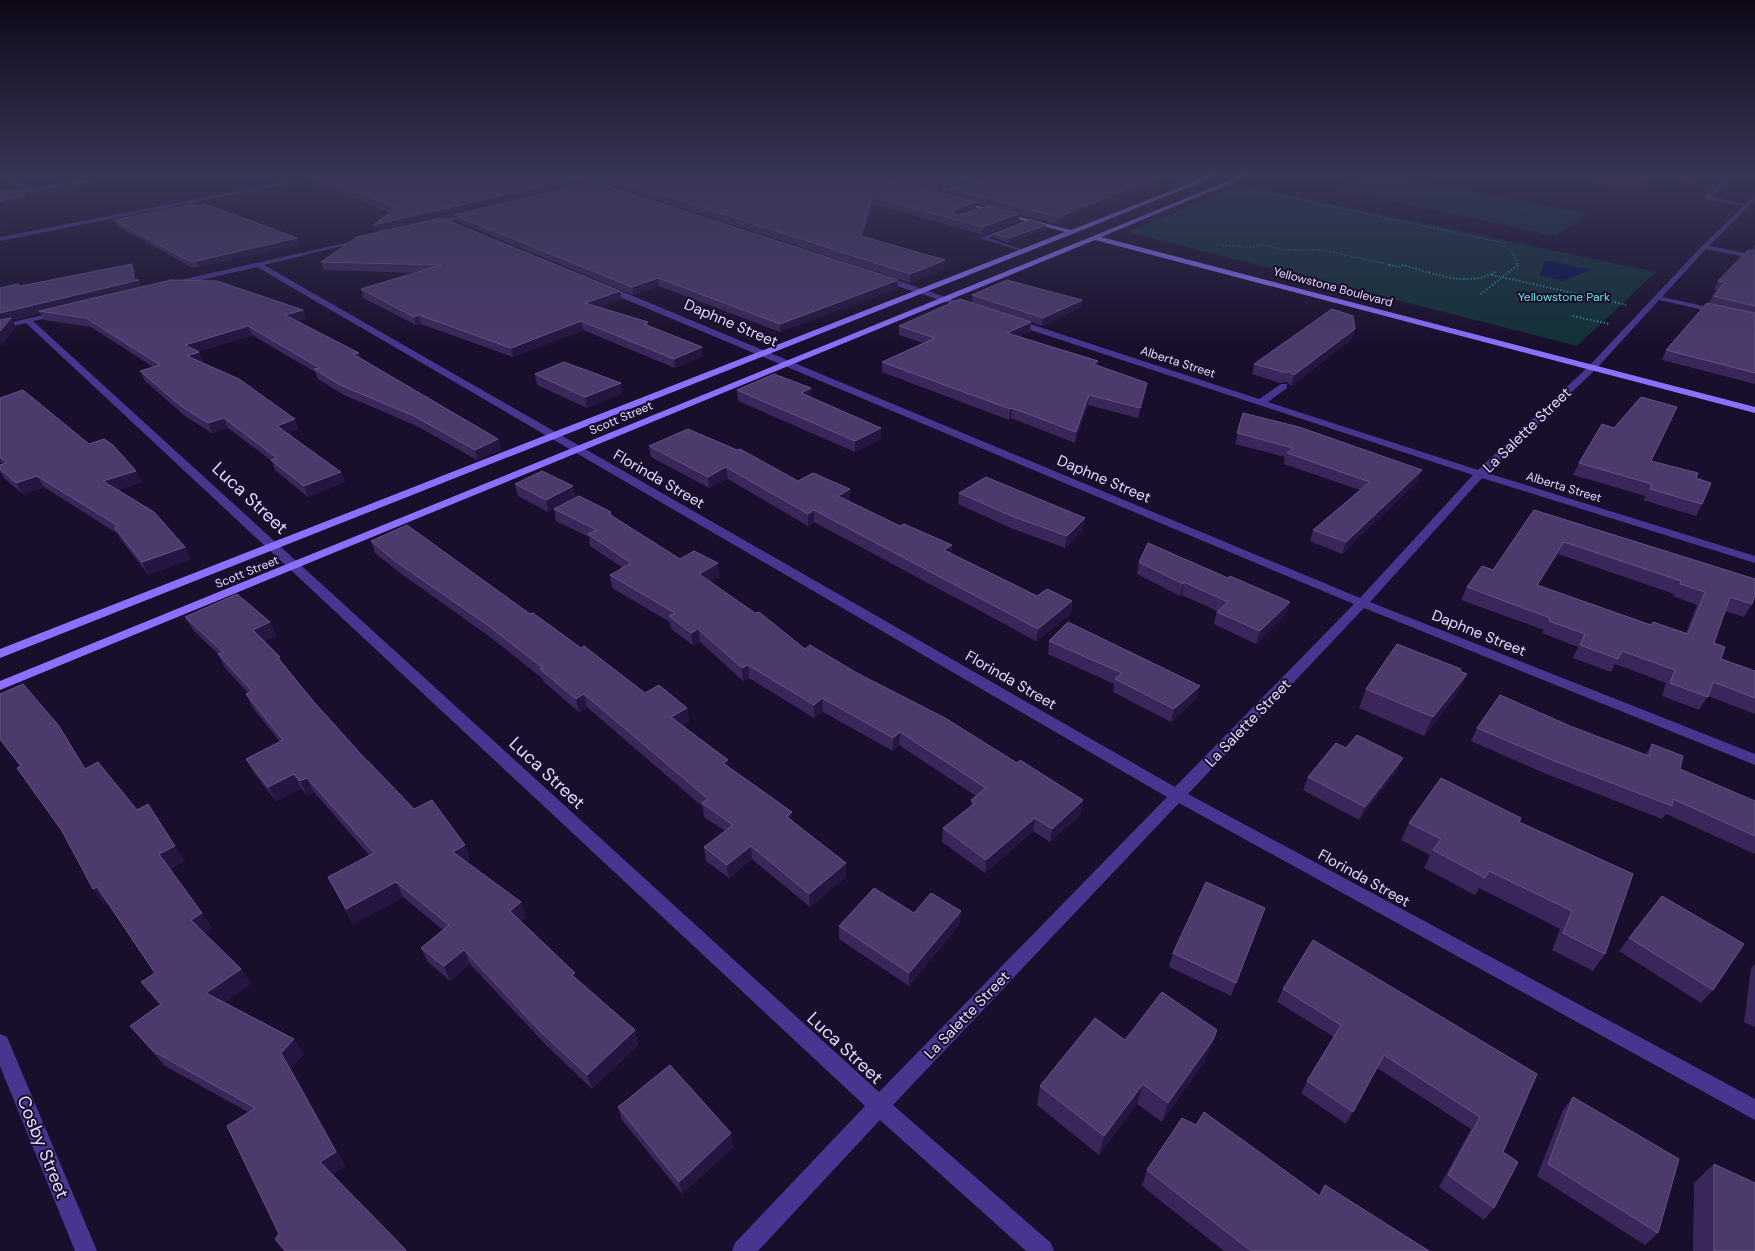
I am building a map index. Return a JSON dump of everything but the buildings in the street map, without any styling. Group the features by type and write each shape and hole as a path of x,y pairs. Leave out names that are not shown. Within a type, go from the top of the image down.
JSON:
{"main road":[{"name":"Scott Street","path":"0,654 1070,231"},
{"name":"Yellowstone Boulevard","path":"1072,231 1755,410"},
{"name":"Scott Street","path":"0,686 1108,231"}],"street":[{"path":"0,239 39,231"},
{"path":"1001,231 983,238 1022,251"},
{"name":"La Salette Street","path":"743,1251 879,1106 1362,603 1480,474 1592,368 1720,231"},
{"path":"172,285 370,238"},
{"path":"1704,247 1755,257"},
{"name":"Florinda Street","path":"258,264 1178,796 1755,1110"},
{"path":"874,276 982,311"},
{"name":"Daphne Street","path":"599,285 1362,603 1755,760"},
{"path":"1658,298 1726,313"},
{"path":"0,327 66,311"},
{"name":"Luca Street","path":"27,320 879,1106 1043,1251"},
{"name":"Alberta Street","path":"1010,320 1480,474 1755,560"},
{"path":"1261,402 1284,386"},
{"name":"Cosby Street","path":"0,1043 86,1251"}],"path":[{"path":"1449,231 1504,243 1517,260 1518,266 1481,294"},
{"path":"1224,245 1242,247 1264,245 1283,250 1323,250 1361,260 1400,267 1403,265 1464,278 1482,278 1492,275 1648,309"},
{"path":"1492,275 1495,272"},
{"path":"1573,316 1629,329"}],"green space":[{"name":"Yellowstone Park","path":"1462,231 1656,272 1577,346 1128,232"},
{"path":"1534,231 1563,231 1556,236"}],"shaded area":[{"path":"1545,260 1591,270 1562,281 1540,275"}]}
